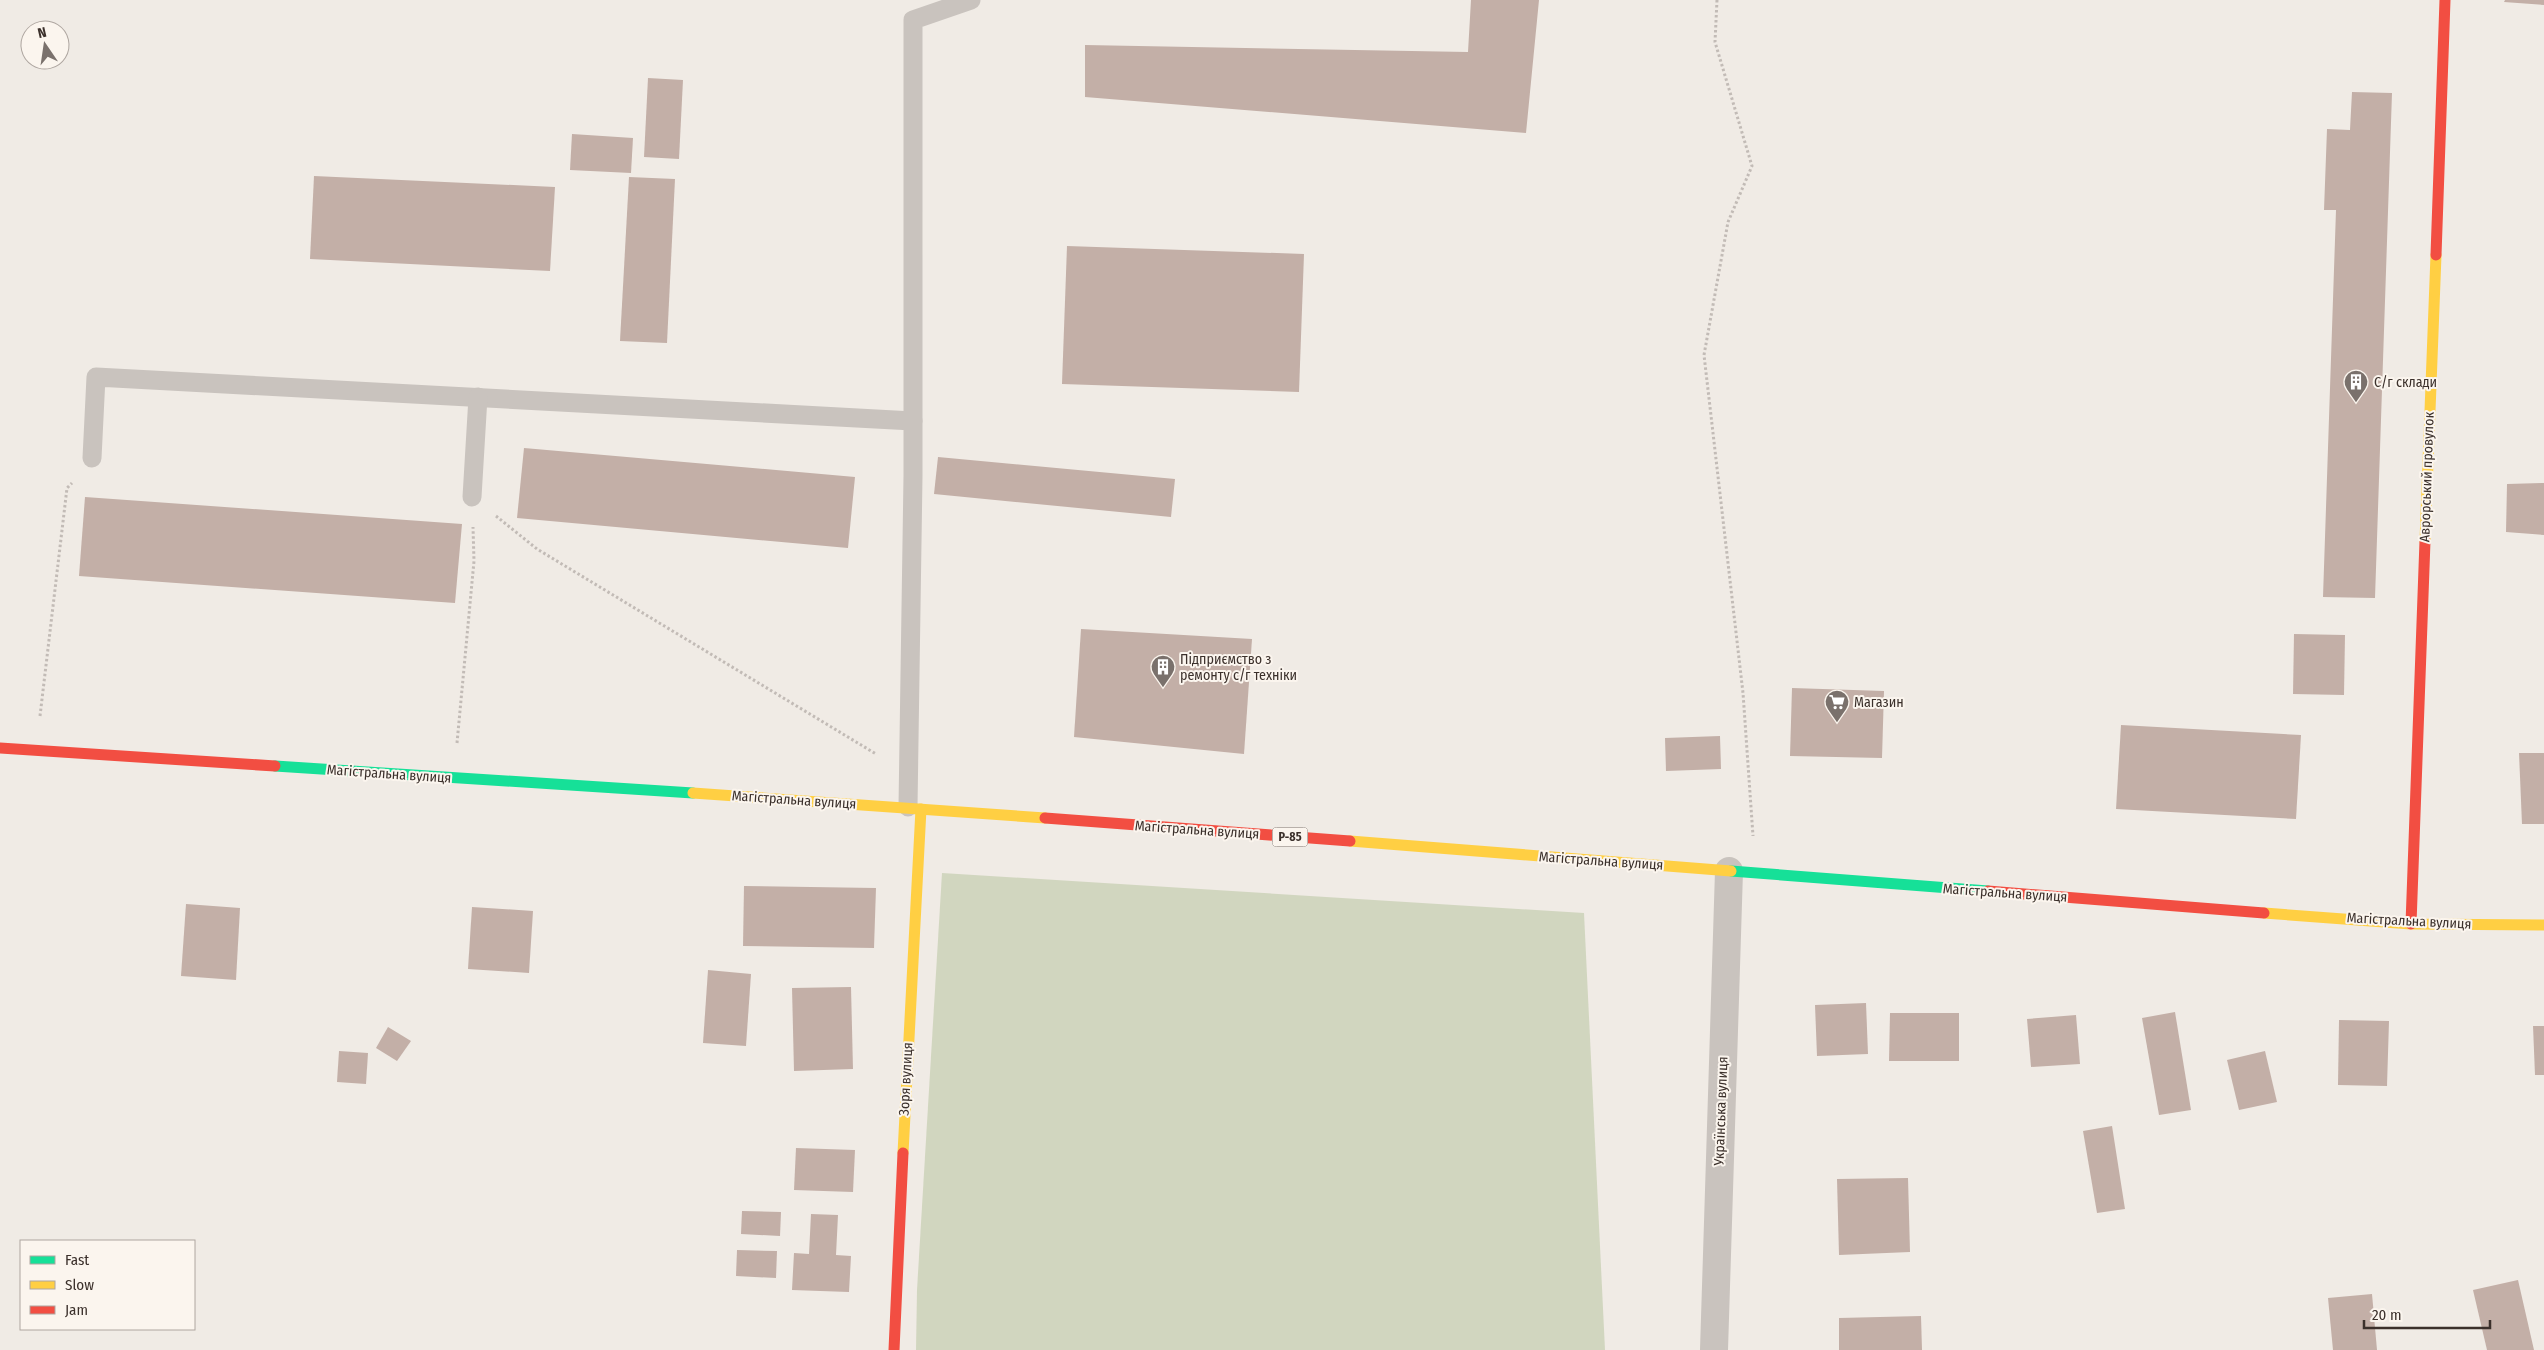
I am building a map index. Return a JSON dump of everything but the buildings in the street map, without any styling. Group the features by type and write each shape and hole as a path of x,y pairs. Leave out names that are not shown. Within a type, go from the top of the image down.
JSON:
{"main road":[{"name":"Аврорський провулок","path":"2411,924 2444,0"},
{"name":"Магістральна вулиця","path":"0,748 915,808 2411,924 2544,925"},
{"name":"Зоря вулиця","path":"894,1350 911,969 915,808"}],"street":[{"name":"Українська вулиця","path":"1714,1350 1728,871"}],"lane":[{"path":"915,808 913,20 971,0"},
{"path":"92,458 96,377 913,421"},
{"path":"472,497 478,397"}],"path":[{"path":"1717,0 1715,42 1752,166 1728,222 1704,355 1742,693 1756,874"},
{"path":"36,751 68,488 92,458"},
{"path":"472,497 537,549 881,757"},
{"path":"454,778 474,561 472,497"}],"green space":[{"path":"942,873 1584,913 1605,1350 916,1350 917,1290"}],"traffic: fast":[{"path":"275,766 693,793"},
{"path":"1731,871 1988,891"}],"traffic: slow":[{"path":"2425,541 2436,255"},
{"path":"693,793 1045,818"},
{"path":"903,1153 921,809"},
{"path":"1350,841 1731,871"},
{"path":"2264,913 2411,924 2544,925"}],"traffic: jam":[{"path":"2436,255 2445,0"},
{"path":"2411,924 2425,541"},
{"path":"0,748 275,766"},
{"path":"1045,818 1350,841"},
{"path":"1988,891 2264,913"},
{"path":"894,1350 903,1153"}],"place":[{"name":"С/г склади","path":"2356,403"},
{"name":"Підприємство з ремонту с/г техніки","path":"1163,688"},
{"name":"Магазин","path":"1837,723"}]}
